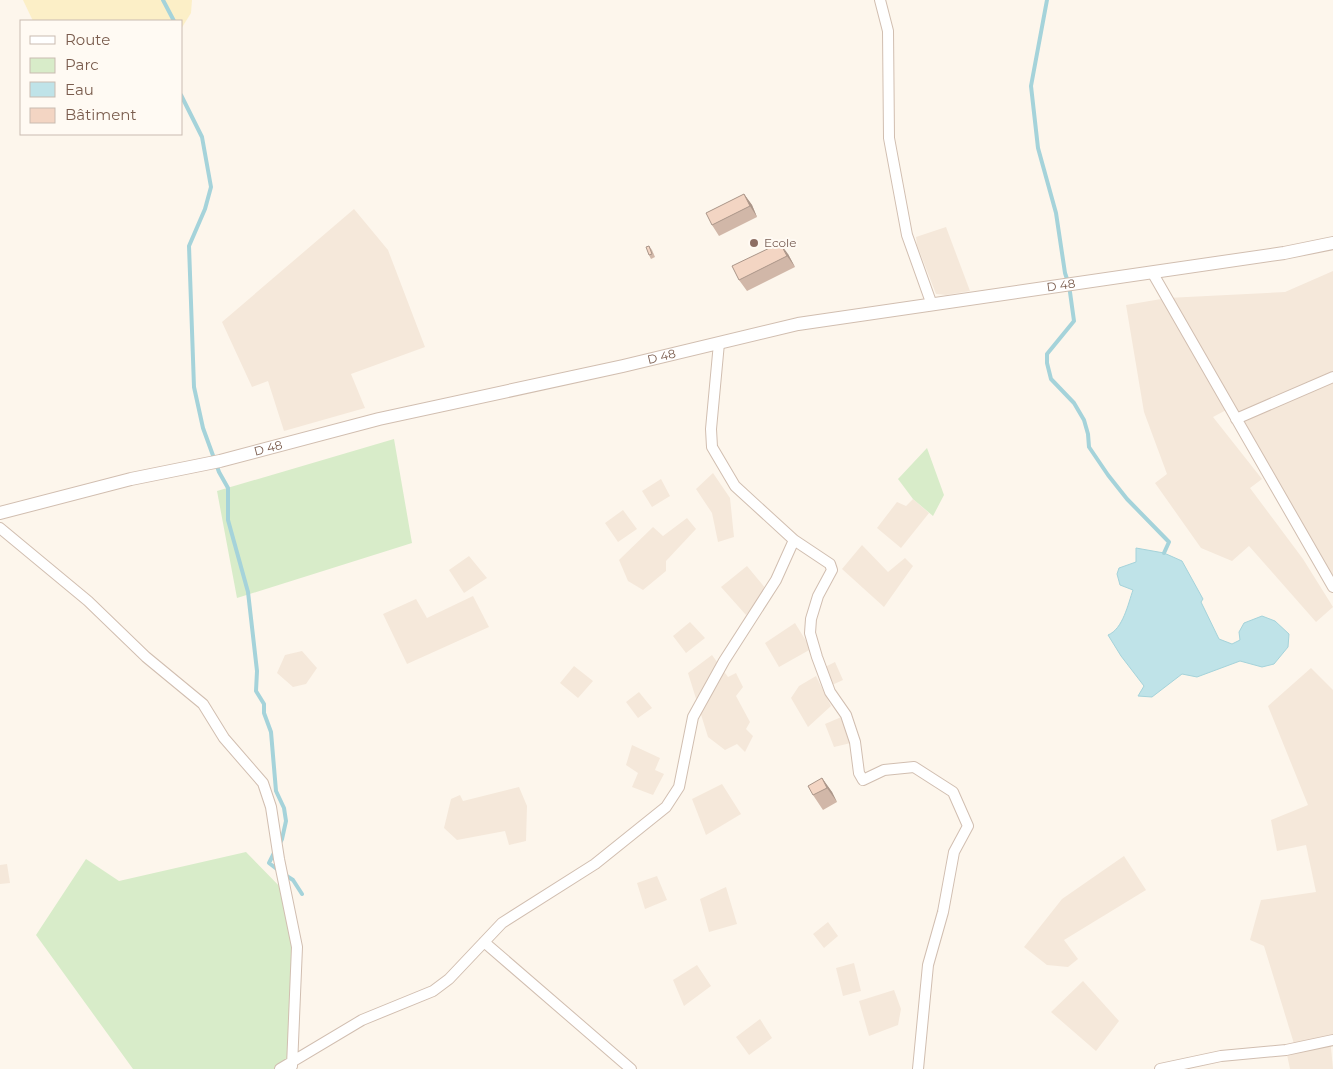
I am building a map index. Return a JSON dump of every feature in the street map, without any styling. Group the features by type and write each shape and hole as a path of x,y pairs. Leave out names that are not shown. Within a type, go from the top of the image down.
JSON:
{"street":[{"path":"880,0 888,30 889,138 907,235 932,305"},
{"name":"D 48","path":"0,513 131,478 215,462 379,419 623,366 798,324 1284,253 1333,243"},
{"path":"1152,272 1333,587"},
{"path":"718,344 711,429 712,447 735,486 794,540 830,564 832,570 818,596 811,619 810,633 830,692 846,715 854,742 858,773 863,780 884,770 914,767 953,792 968,826 954,852 943,912 928,965 918,1069"},
{"path":"1236,419 1333,377"},
{"path":"0,528 88,601 146,657 203,704 224,738 263,783 270,807 297,947 292,1066"},
{"path":"280,1069 292,1066 362,1020 433,991 449,979 502,924 595,864 666,807 679,788 694,717 724,661 776,580 794,540"},
{"path":"484,942 631,1069"},
{"path":"1160,1069 1221,1056 1286,1050 1333,1040"}],"shaded area":[{"path":"354,209 388,250 425,347 351,374 365,408 284,431 268,381 252,387 222,322"},
{"path":"946,227 970,291 946,295 936,294 917,245 916,237"},
{"path":"1333,271 1333,587 1230,408 1213,417 1262,479 1250,488 1303,559 1333,607 1316,622 1249,546 1232,561 1201,548 1155,483 1167,474 1144,412 1126,305 1167,298 1285,292"},
{"path":"713,473 730,498 734,537 718,542 712,513 696,489"},
{"path":"661,479 670,496 652,507 642,491"},
{"path":"913,499 929,513 901,548 877,528 897,502 906,506"},
{"path":"623,510 637,529 618,542 605,523"},
{"path":"687,518 696,529 666,561 666,571 643,590 628,581 619,560 653,527 663,536"},
{"path":"862,545 888,572 905,558 913,566 884,607 842,569"},
{"path":"469,556 487,578 464,593 449,570"},
{"path":"747,566 766,589 746,615 721,587"},
{"path":"473,596 489,627 407,664 383,614 416,599 427,618"},
{"path":"690,622 705,638 686,653 673,636"},
{"path":"795,623 811,649 779,667 765,643"},
{"path":"302,651 317,668 306,684 293,687 277,673 285,655"},
{"path":"712,655 728,677 736,673 743,687 736,696 750,722 746,729 753,736 745,752 737,744 725,750 708,737 688,673"},
{"path":"835,662 843,680 832,685 825,667"},
{"path":"574,666 593,681 578,698 560,683"},
{"path":"1311,668 1333,690 1333,1035 1330,1037 1333,1069 1290,1069 1286,1050 1295,1047 1264,946 1250,940 1261,900 1316,892 1306,845 1277,851 1271,820 1308,805 1268,706"},
{"path":"816,676 831,706 808,727 791,698 799,686"},
{"path":"639,692 652,708 638,718 626,702"},
{"path":"846,715 855,742 834,747 825,724"},
{"path":"632,745 660,758 655,770 664,774 653,795 632,787 638,773 626,765"},
{"path":"722,784 741,814 706,835 692,799"},
{"path":"519,787 527,806 526,841 509,845 505,831 457,840 444,828 451,799 460,795 463,801"},
{"path":"1124,856 1146,890 1064,940 1078,959 1068,967 1047,965 1024,947 1062,899"},
{"path":"7,864 10,883 0,884 0,865"},
{"path":"657,876 667,900 645,909 637,883"},
{"path":"726,887 737,924 709,932 700,899"},
{"path":"828,922 838,936 824,948 813,934"},
{"path":"854,963 861,991 843,996 836,968"},
{"path":"697,965 711,986 684,1006 673,980"},
{"path":"1083,981 1119,1021 1096,1051 1051,1012"},
{"path":"894,990 901,1009 898,1025 869,1036 859,1001"},
{"path":"760,1019 772,1038 749,1055 736,1037"}],"green space":[{"path":"394,439 412,543 237,598 217,491"},
{"path":"927,448 944,495 933,516 913,499 898,479"},
{"path":"246,852 286,893 297,947 292,1069 133,1069 36,935 86,859 119,881"}],"sand":[{"path":"23,0 192,0 191,13 182,27 182,20 33,20"}],"water":[{"path":"1136,548 1164,553 1182,561 1203,599 1201,602 1219,639 1232,644 1240,640 1239,632 1244,623 1262,616 1275,621 1289,634 1288,647 1274,664 1262,667 1240,661 1197,677 1182,674 1152,697 1138,696 1144,686 1108,635 1121,622 1133,590 1120,585 1117,574 1119,568 1136,562"}],"building":[{"path":"744,194 750,206 712,225 706,213"},
{"path":"780,243 787,256 739,280 732,266"},
{"path":"649,246 652,254 649,255 646,247"},
{"path":"822,778 827,788 813,795 808,786"}],"waterway":[{"path":"163,0 173,20"},
{"path":"1047,0 1031,86 1038,148 1056,213 1074,321 1047,354 1047,363 1051,379 1074,403 1084,420 1089,447 1108,475 1127,499 1169,542 1164,553"},
{"path":"182,97 202,137 211,187 205,209 189,246 194,387 203,428 219,472 228,488 228,520 248,592 257,671 256,691 264,704 264,713 271,732 276,791 284,808 286,821 279,845"},
{"path":"275,851 269,863 293,880 302,894"}],"place":[{"name":"Ecole","path":"754,243"}]}
